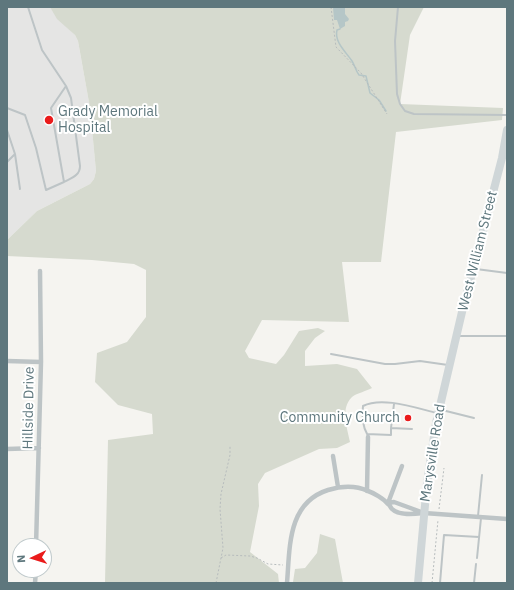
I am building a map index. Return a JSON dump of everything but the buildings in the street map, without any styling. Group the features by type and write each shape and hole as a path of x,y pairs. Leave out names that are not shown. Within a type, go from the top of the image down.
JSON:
{"highway":[{"name":"West William Street","path":"459,324 500,165 507,130"},
{"name":"Marysville Road","path":"418,583 428,470 438,412 459,324"}],"street":[{"name":"Hillside Drive","path":"36,538 41,362 40,271"},
{"path":"7,361 41,362"},
{"path":"367,436 367,490"},
{"path":"7,449 39,448"},
{"path":"333,456 338,487"},
{"path":"388,503 402,466"},
{"path":"287,583 291,532 296,515 307,503 321,492 338,487 356,487 367,490 388,503 392,510 410,515 424,513 507,519"}],"lane":[{"path":"7,108 25,115 36,148 46,190 78,174 80,171 80,166 71,98 66,86 42,50 28,7"},
{"path":"398,7 395,41 398,94 400,104 405,111 414,114 507,115"},
{"path":"64,182 51,108 66,86"},
{"path":"7,130 15,154 20,189"},
{"path":"7,162 15,154"},
{"path":"473,268 507,273"},
{"path":"456,336 507,336"},
{"path":"331,354 385,364 420,361 449,365"},
{"path":"394,404 391,435 367,436 362,420 363,406 378,401 474,418"},
{"path":"391,428 412,429"},
{"path":"477,558 482,475"},
{"path":"440,583 444,535 479,537"},
{"path":"474,583 476,564"}],"path":[{"path":"331,7 336,47 361,73 388,114"},
{"path":"216,583 223,548 220,509 221,494 230,456 230,444"},
{"path":"432,583 444,468"},
{"path":"221,558 226,555 250,556 268,564 288,566"}],"shaded area":[{"name":"Grady Memorial Hospital","path":"7,7 50,7 75,35 78,41 90,108 96,171 94,179 90,184 37,211 7,240"},
{"path":"50,7 424,7 410,35 400,104 503,108 502,120 396,132 381,262 342,262 349,322 262,320 245,351 249,358 276,364 284,355 299,331 318,328 325,331 315,338 305,351 305,366 337,364 357,369 372,388 357,394 348,402 345,418 350,442 337,448 319,449 265,473 258,484 259,506 250,552 278,574 279,583 105,583 108,440 153,434 152,414 118,405 95,382 97,353 127,342 146,317 146,270 134,264 92,260 7,256 7,240 37,211 90,184 94,179 96,171 90,108 78,41 75,35 57,19"},
{"path":"333,7 345,7 345,14 349,19 345,22 345,26 340,29 337,20 334,20"},
{"path":"320,534 335,539 343,583 293,582 295,569 305,568 317,553"}],"waterway":[{"path":"340,29 337,30 337,39 339,43 352,61 359,75 366,76 370,93 379,100 386,111"}],"place":[{"name":"Grady Memorial Hospital","path":"49,120"},
{"name":"Community Church","path":"408,418"}]}
